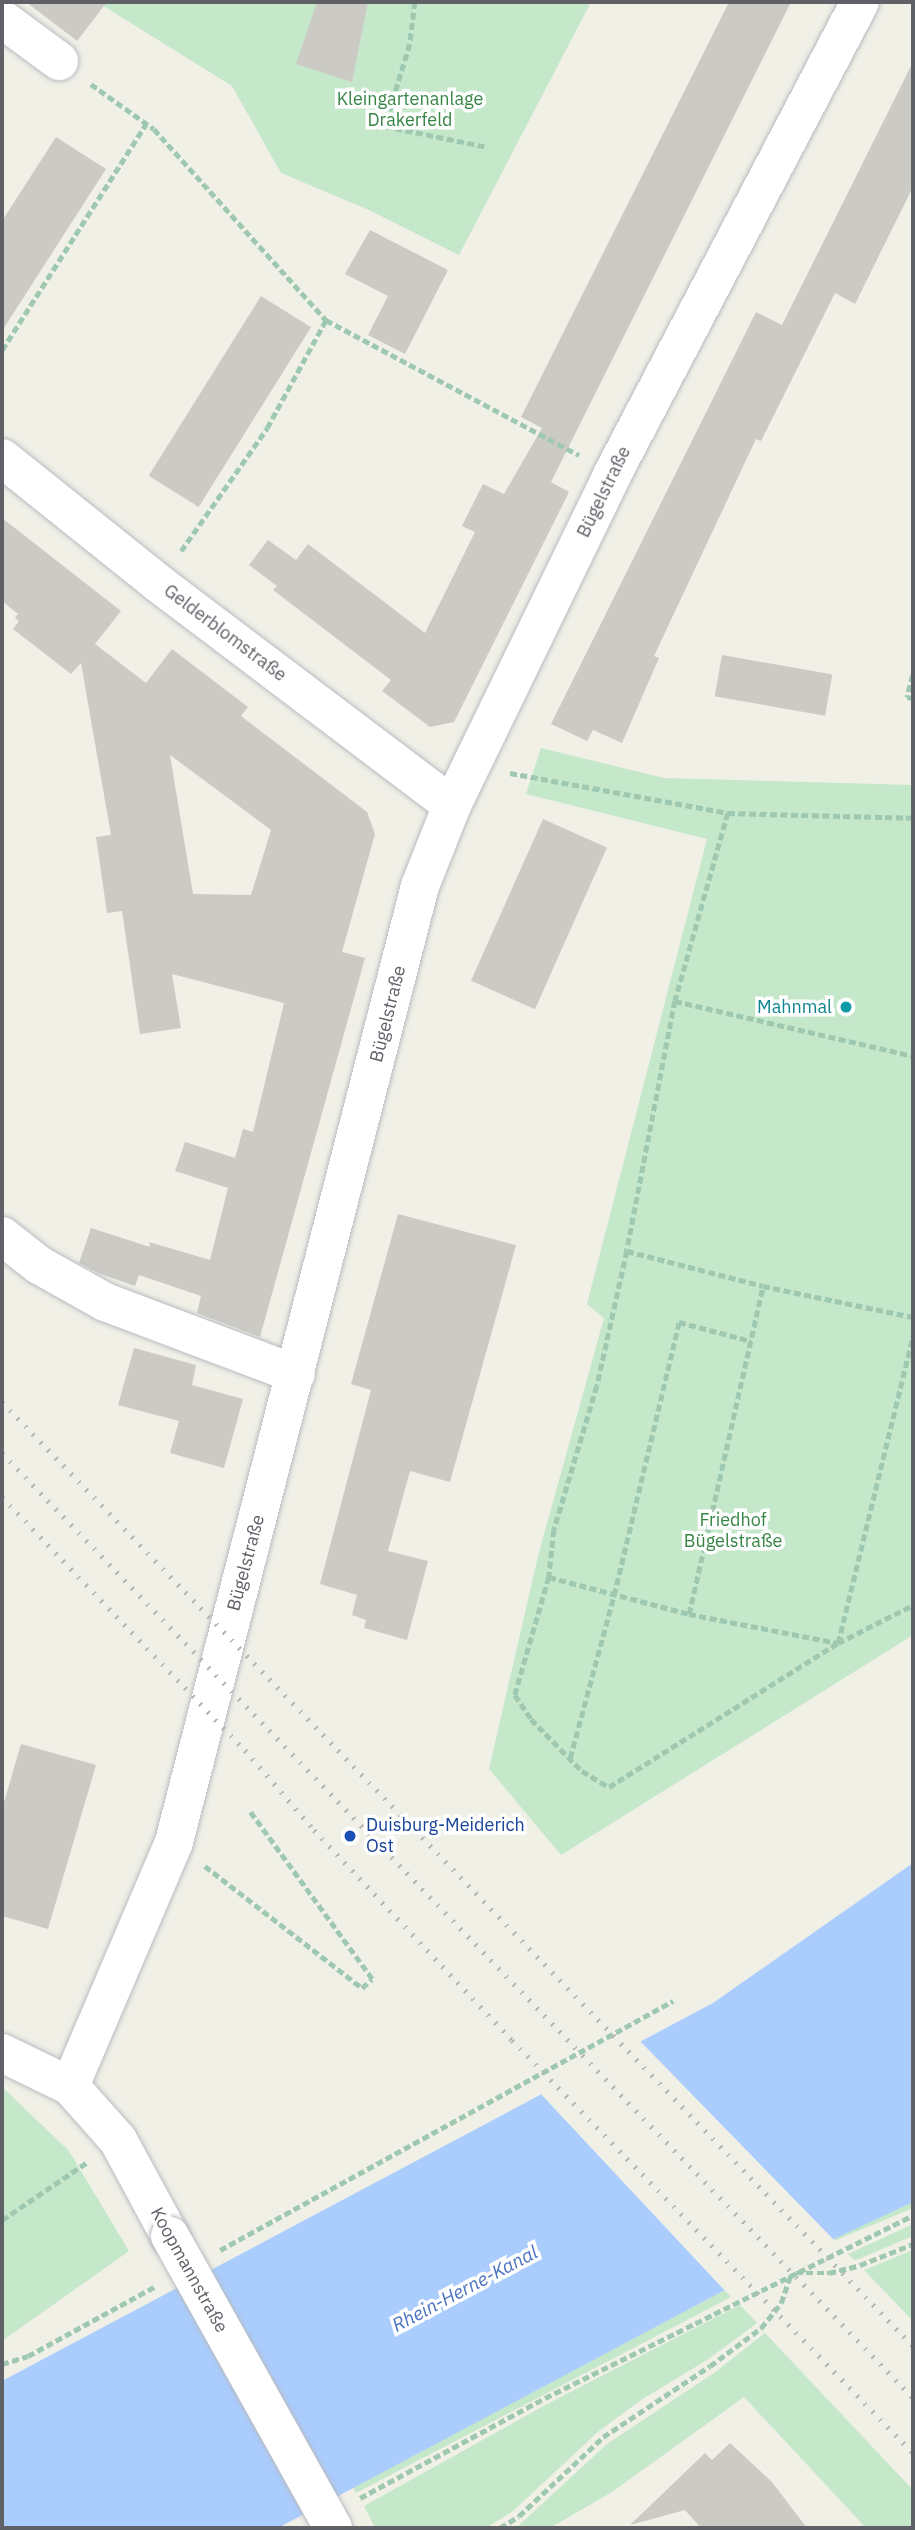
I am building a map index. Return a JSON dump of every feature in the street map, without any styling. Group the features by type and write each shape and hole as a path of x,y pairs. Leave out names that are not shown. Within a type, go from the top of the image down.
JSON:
{"street":[{"name":"Bügelstraße","path":"70,2086 174,1842 420,886 452,805 613,473 859,2"},
{"path":"2,19 59,61"},
{"name":"Gelderblomstraße","path":"2,458 158,583 452,805"},
{"path":"2,1236 39,1265 105,1302 296,1374"},
{"name":"Koopmannstraße","path":"2,2053 70,2086 118,2140 170,2236 341,2516"}],"path":[{"path":"415,2 410,44 385,126 487,147"},
{"path":"59,61 146,124 326,320 613,473"},
{"path":"2,350 146,124"},
{"path":"158,583 267,428 326,320"},
{"path":"913,675 906,697 913,698"},
{"path":"472,765 550,782 728,813 913,818"},
{"path":"728,813 675,1001 627,1251 597,1386 554,1530 549,1577 515,1695 531,1718 582,1771 609,1787 838,1643 913,1605"},
{"path":"675,1001 913,1056"},
{"path":"627,1251 763,1286 913,1317"},
{"path":"689,1614 763,1286"},
{"path":"570,1759 614,1595 679,1322 751,1341"},
{"path":"838,1643 913,1336"},
{"path":"549,1577 689,1614 838,1643"},
{"path":"174,1842 362,1988 372,1979 248,1809"},
{"path":"210,2256 673,2001"},
{"path":"2,2220 118,2140"},
{"path":"341,2516 545,2398 791,2273 913,2216"},
{"path":"791,2273 828,2273 860,2265 913,2244"},
{"path":"500,2528 528,2507 603,2437 761,2328 780,2304 791,2273"},
{"path":"2,2364 27,2356 162,2283"}],"green space":[{"name":"Kleingartenanlage Drakerfeld","path":"97,2 591,2 459,255 369,210 281,173 232,86"},
{"name":"Friedhof Bügelstraße","path":"541,748 664,778 913,785 913,1635 561,1855 489,1769 538,1556 604,1318 587,1304 707,839 526,794"},
{"path":"2,2087 69,2151 129,2251 2,2341"},
{"path":"913,2202 913,2208 834,2241 831,2238"},
{"path":"913,2224 913,2236 854,2260 848,2254"},
{"path":"913,2250 913,2321 864,2270"},
{"path":"725,2290 731,2297 356,2493 353,2487"},
{"path":"740,2305 757,2323 707,2360 641,2400 599,2431 513,2511 486,2528 375,2528 364,2506 549,2403"},
{"path":"765,2333 913,2490 913,2528 866,2528 744,2397 612,2492 550,2528 516,2528 607,2444 714,2373"}],"water":[{"name":"Rhein-Herne-Kanal","path":"913,1863 913,2202 725,2290 278,2528 2,2528 2,2381 713,2003"}],"pier":[{"path":"638,2039 834,2240 727,2293 539,2092"}],"building":[{"path":"26,2 107,2 77,41"},
{"path":"317,2 368,2 352,82 296,64"},
{"path":"729,2 791,2 551,482 569,492 454,722 430,727 382,691 391,680 273,590 277,586 249,565 268,540 296,560 308,544 425,633 475,532 462,526 483,484 504,494 542,428 521,417"},
{"path":"913,62 913,187 855,304 835,293 761,441 756,439 654,656 659,658 622,743 593,730 587,741 551,724 756,312 782,325"},
{"path":"56,137 106,169 2,331 2,221"},
{"path":"370,230 448,270 405,354 368,335 388,296 345,274"},
{"path":"261,296 311,327 199,507 149,476"},
{"path":"2,518 121,611 95,644 146,683 172,649 248,707 241,716 367,812 375,834 342,952 365,958 260,1337 197,1313 201,1296 139,1275 135,1286 79,1263 91,1228 150,1247 149,1242 210,1260 228,1188 175,1171 185,1142 235,1158 243,1129 253,1132 284,1003 172,974 181,1028 140,1034 122,911 107,913 96,837 111,835 81,663 71,674 13,629 19,621 15,618 18,614 2,601","holes":["170,755 271,830 251,895 193,894"]},
{"path":"722,655 832,674 825,716 715,696"},
{"path":"543,819 607,847 535,1009 471,981"},
{"path":"398,1214 516,1245 450,1482 410,1471 388,1551 428,1561 407,1640 364,1628 366,1620 352,1615 357,1595 320,1584 371,1390 351,1384"},
{"path":"134,1348 196,1365 192,1385 243,1399 224,1468 170,1453 179,1421 118,1405"},
{"path":"21,1744 96,1765 48,1929 2,1916 2,1809"},
{"path":"730,2443 772,2482 807,2528 701,2528 685,2510 630,2525 705,2453 712,2460"}],"railway":[{"path":"2,1402 913,2346"},
{"path":"2,1453 913,2398"},
{"path":"2,1497 245,1750 314,1830 512,2040 913,2453"}],"place":[{"name":"Mahnmal","path":"846,1007"},
{"name":"Duisburg-Meiderich Ost","path":"350,1836"}]}
